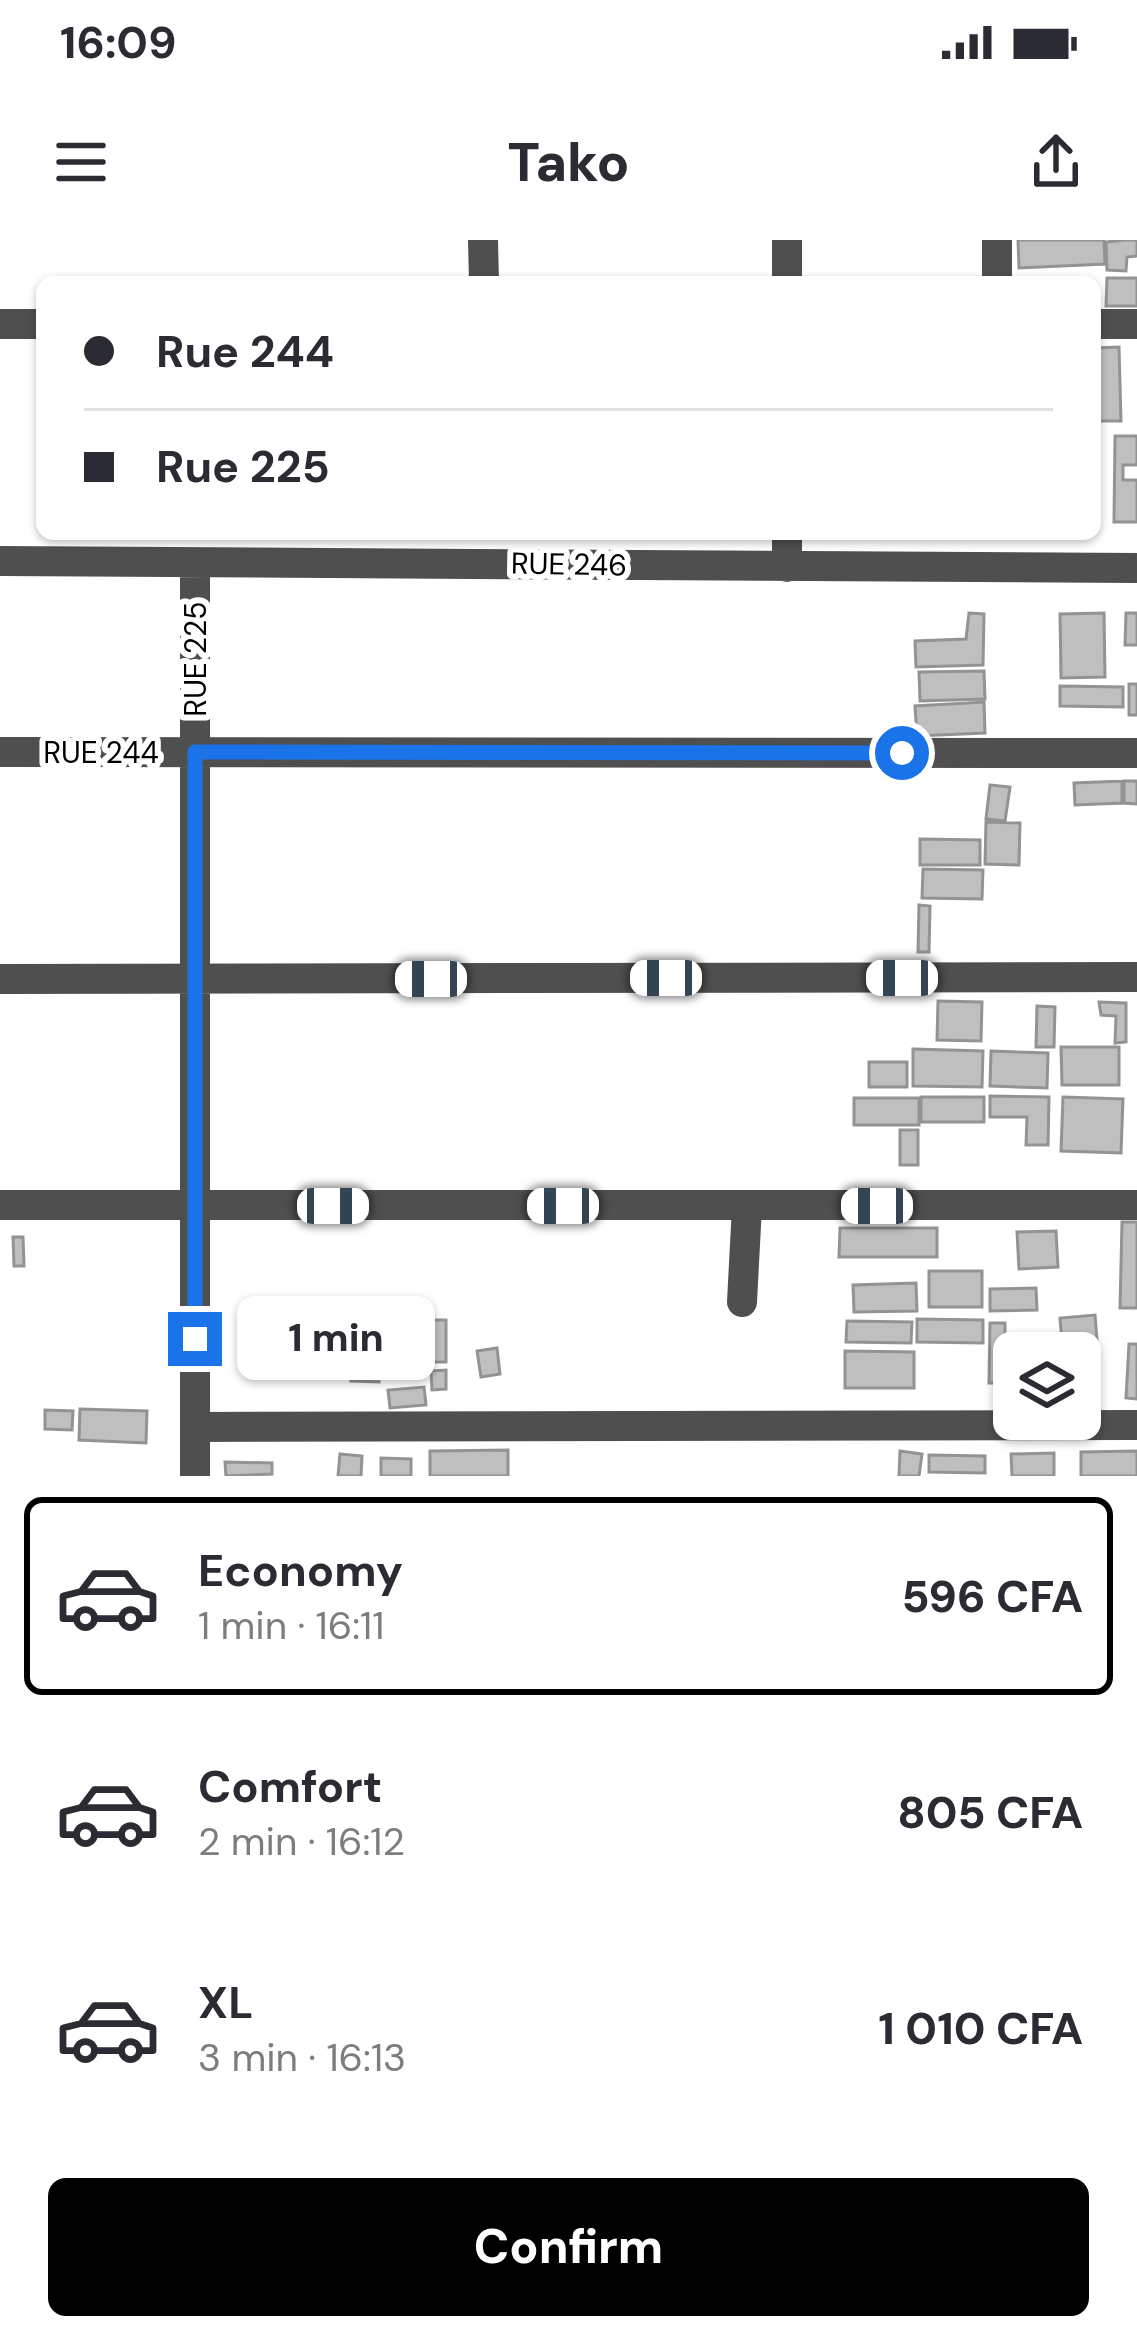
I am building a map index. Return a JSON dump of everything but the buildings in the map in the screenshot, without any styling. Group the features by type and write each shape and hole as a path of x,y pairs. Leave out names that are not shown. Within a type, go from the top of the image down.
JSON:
{"street":[{"path":"483,240 484,276"},
{"path":"787,240 787,276"},
{"path":"997,240 997,276"},
{"path":"0,324 36,324"},
{"path":"1101,324 1137,324"},
{"path":"787,540 787,567"},
{"name":"RUE 246","path":"0,561 195,563 486,548 787,567 1137,568"},
{"name":"RUE 225","path":"195,563 196,1476"},
{"name":"RUE 244","path":"0,752 1137,753"},
{"path":"0,979 1137,977"},
{"path":"0,1205 1137,1205"},
{"path":"742,1302 747,1206"},
{"path":"195,1427 1137,1426"}],"route":[{"path":"195,1339 195,752 902,753"}]}
